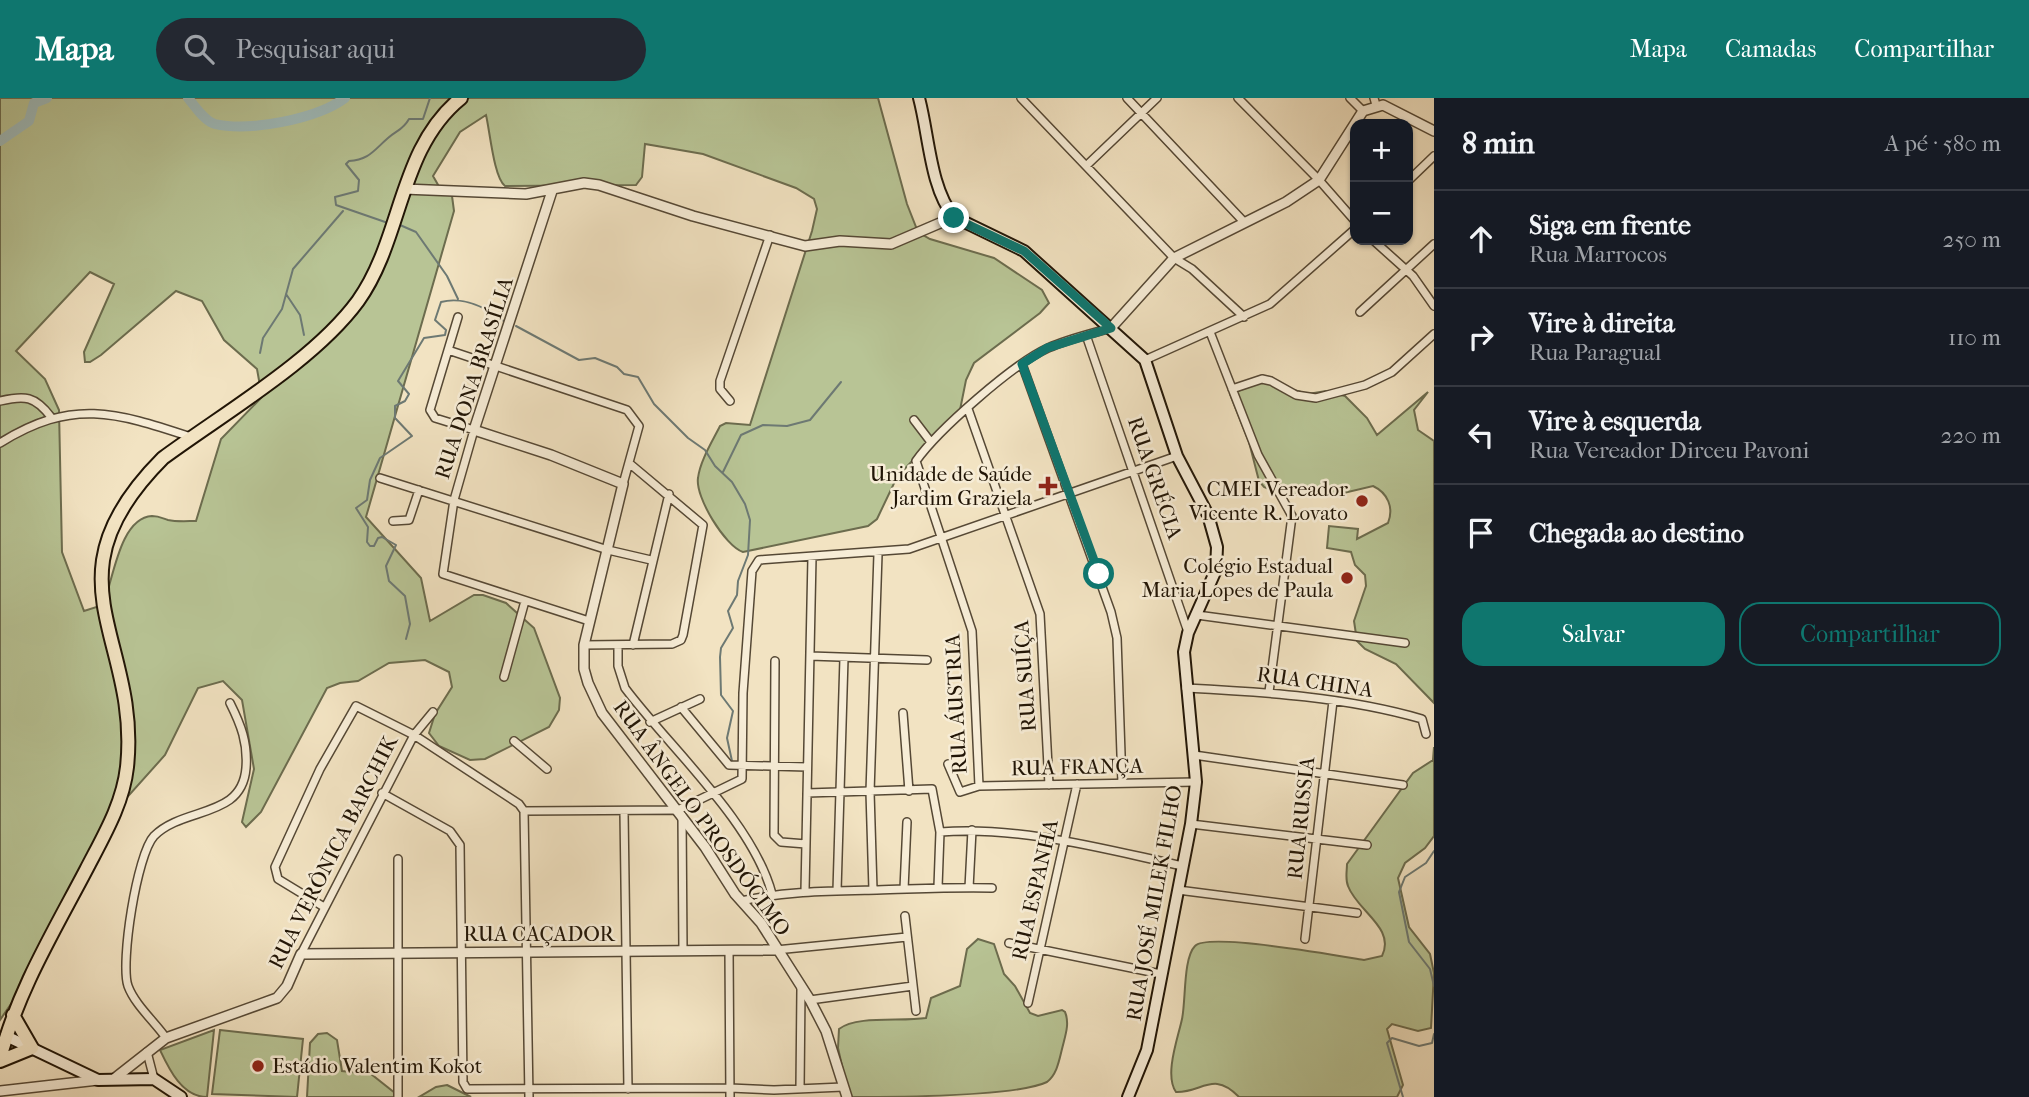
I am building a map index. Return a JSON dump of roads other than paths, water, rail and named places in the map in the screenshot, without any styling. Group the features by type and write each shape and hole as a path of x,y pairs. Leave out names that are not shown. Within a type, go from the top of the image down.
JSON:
{"highway":[{"path":"0,1060 13,1015 121,796 127,768 128,736 123,694 102,600 104,550 122,507 143,478 191,437 283,370 339,323 372,278 417,156 432,131 461,98"},
{"path":"0,1060 32,1048 13,1015"}],"main road":[{"path":"919,98 940,198 954,218"},
{"name":"RUA JOSÉ MILEK FILHO","path":"954,218 1024,251 1145,360 1177,456 1211,523 1217,547 1216,570 1188,633 1184,652 1196,782 1191,824 1147,1050 1128,1097"},
{"path":"6,1037 98,1080 154,1079 181,1097"}],"street":[{"path":"1021,98 1174,258 1192,269 1244,317"},
{"path":"1127,98 1244,222"},
{"path":"1086,166 1157,98"},
{"path":"1238,98 1350,215"},
{"path":"1350,98 1361,109"},
{"path":"914,420 930,440 1022,364 1047,348 1111,328 1174,258 1286,202 1319,180 1361,109 1363,98"},
{"path":"1361,109 1375,102 1434,131"},
{"path":"1413,176 1434,156"},
{"path":"404,189 526,194 584,183 599,185 693,216 805,246 840,240 891,244 954,218"},
{"name":"RUA DONA BRASÍLIA","path":"525,601 446,576 442,570 454,500 474,430 552,191"},
{"path":"1145,360 1270,304 1350,233"},
{"path":"730,401 720,389 720,381 769,235"},
{"path":"1360,312 1434,244"},
{"path":"1378,245 1404,271 1413,276 1434,306"},
{"path":"458,317 432,400 432,415 551,455 623,484"},
{"path":"1210,332 1258,455 1292,516 1269,692"},
{"path":"1232,389 1262,379 1271,381 1296,396 1316,398 1365,385 1392,372 1434,334"},
{"name":"RUA GRÉCIA","path":"1086,335 1188,633"},
{"path":"448,350 495,366"},
{"path":"1022,364 1107,600 1117,638 1122,783"},
{"name":"RUA ÂNGELO PROSDÓCIMO","path":"495,366 613,403 634,415 639,426 584,645 584,669 588,684 602,713 680,813 741,901 761,923 810,1000 827,1031 847,1097"},
{"path":"0,401 22,396 32,397 51,418"},
{"name":"RUA SUÍÇA","path":"968,409 1042,622 1049,785"},
{"path":"0,443 51,418 86,413 108,415 191,437"},
{"name":"RUA ÁUSTRIA","path":"930,440 916,461 972,631 979,786"},
{"path":"524,811 680,813 742,779 752,571 759,560 878,554 942,539 1177,456"},
{"path":"584,645 677,643 683,635 703,529 700,521 629,463"},
{"path":"380,478 608,550 651,560"},
{"path":"393,522 409,520 419,491"},
{"path":"634,645 651,560 669,494"},
{"path":"873,890 870,792 878,554"},
{"path":"806,891 812,557"},
{"path":"504,677 525,601 589,621"},
{"path":"1197,615 1405,643"},
{"path":"618,646 620,677 650,722 712,794 744,837 767,877 772,894"},
{"path":"810,656 927,660"},
{"path":"837,891 844,658"},
{"path":"775,661 774,835 781,842 806,844"},
{"name":"RUA CHINA","path":"1186,688 1269,692 1333,701 1422,719 1426,734"},
{"path":"650,722 701,699"},
{"name":"RUA RUSSIA","path":"1305,939 1333,701"},
{"path":"166,1038 128,985 132,912 139,863 145,848 155,835 169,825 229,802 242,789 247,753 246,739 230,703"},
{"path":"324,907 275,875 275,867 320,769 352,709 362,706 414,735 519,804 524,811 529,1094"},
{"path":"681,707 729,765 743,768 807,767"},
{"name":"RUA VERÔNICA BARCHIK","path":"115,1078 166,1038 277,998 287,986 382,793 414,735 433,712"},
{"path":"903,713 909,791"},
{"path":"514,741 547,769"},
{"path":"1194,755 1403,785"},
{"name":"RUA FRANÇA","path":"948,764 960,792 979,786 1196,782"},
{"name":"RUA ESPANHA","path":"1028,1003 1077,784"},
{"path":"807,793 932,789 940,832 938,887"},
{"path":"382,793 456,838 460,845 464,1086 471,1090 529,1094 628,1089 843,1087"},
{"path":"624,812 628,1089"},
{"path":"680,813 683,951"},
{"path":"904,889 907,822"},
{"path":"1191,824 1367,845"},
{"path":"940,832 972,830 1065,841 1183,866"},
{"path":"969,888 972,830"},
{"path":"398,859 398,1097"},
{"path":"741,901 772,894 806,891 992,888"},
{"path":"1178,890 1357,913"},
{"path":"905,916 916,1012"},
{"path":"776,950 907,937"},
{"path":"1009,943 1161,974"},
{"path":"729,950 730,1097"},
{"name":"RUA CAÇADOR","path":"301,954 776,950"},
{"path":"810,1000 913,986"},
{"path":"800,1089 802,989"},
{"path":"147,1052 154,1079"},
{"path":"0,1091 98,1080"}],"waterway":[{"path":"0,141 29,121 34,103 47,98"},
{"path":"188,98 203,117 215,124 229,126 264,125 301,118 345,98"},
{"path":"388,223 336,205 335,197 358,191 359,180 346,164 371,154 409,119 423,119 430,98"},
{"path":"260,353 263,338 282,309 293,269 343,211"},
{"path":"400,225 416,232 447,276 458,299"},
{"path":"286,294 300,315 304,335"},
{"path":"406,639 410,624 405,596 389,581 386,566 396,545 382,537 378,538 374,546 370,546 367,542 368,527 356,508 367,500 370,480 380,458 412,436 395,418 395,406 405,401 409,394 398,381 424,338 445,335 446,330 435,320 441,302 475,304 505,322"},
{"path":"516,326 579,360 595,358 617,367 624,374 638,377 654,404 688,438 705,450 715,466 732,482 745,504 750,520 748,555 738,581 737,595 728,611 733,628 721,648 720,657 721,695 733,711 727,738 732,761"},
{"path":"723,472 741,435 763,425 787,426 810,420 841,382"},
{"path":"1434,851 1426,863 1405,877 1399,892 1409,942 1430,969 1434,986"},
{"path":"1403,1097 1387,1043 1392,1038 1419,1046 1432,1043 1434,1034"}],"place":[{"name":"Unidade de Saúde Jardim Graziela","path":"1048,486"},
{"name":"CMEI Vereador Vicente R. Lovato","path":"1362,501"},
{"name":"Colégio Estadual Maria Lopes de Paula","path":"1347,578"},
{"name":"Estádio Valentim Kokot","path":"258,1066"}]}
